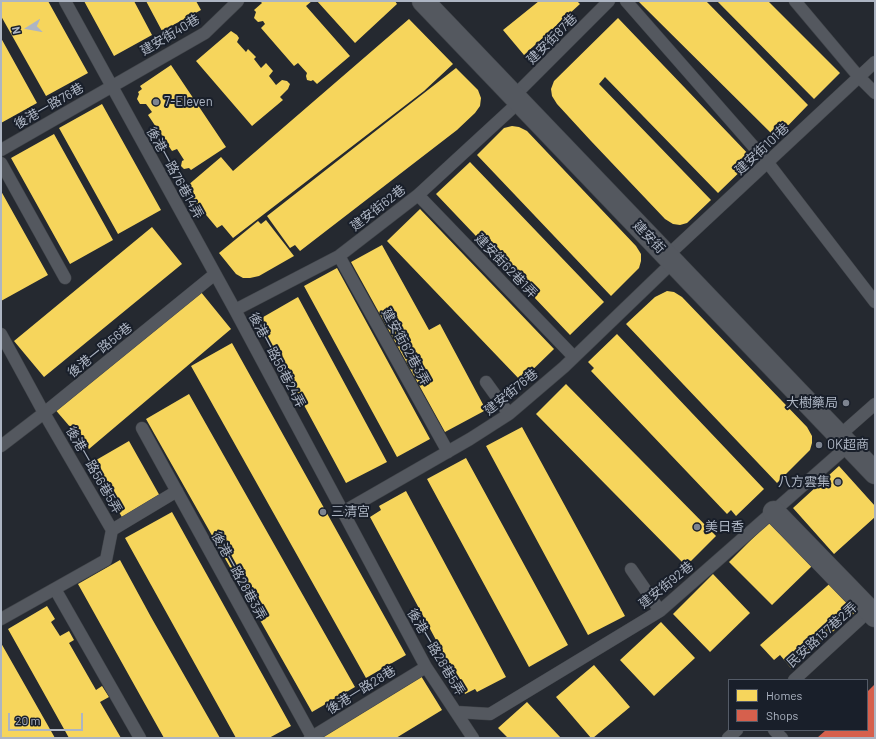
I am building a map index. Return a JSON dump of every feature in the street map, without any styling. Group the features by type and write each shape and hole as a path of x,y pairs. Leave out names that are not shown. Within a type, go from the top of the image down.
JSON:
{"street":[{"name":"建安街","path":"423,1 875,473"},
{"path":"774,512 873,613"}],"lane":[{"name":"後港一路76巷14弄","path":"65,1 215,274"},
{"name":"建安街87巷","path":"517,99 609,1"},
{"path":"626,1 768,162 875,302"},
{"path":"795,1 859,77 875,93"},
{"name":"建安街40巷","path":"111,86 205,33 231,4"},
{"name":"建安街101巷","path":"670,259 768,162 875,62"},
{"name":"後港一路76巷","path":"1,150 111,86"},
{"name":"建安街62巷","path":"235,310 339,256 418,195 517,99"},
{"path":"1,163 65,278"},
{"name":"建安街62巷1弄","path":"418,195 574,357"},
{"name":"建安街62巷3弄","path":"339,256 448,452"},
{"name":"建安街76巷","path":"343,512 448,452 509,414 574,357 670,259"},
{"name":"後港一路56巷24弄","path":"215,274 343,512"},
{"name":"後港一路56巷","path":"1,446 44,413 215,274"},
{"name":"後港一路56巷5弄","path":"1,334 44,413 112,530 106,560 1,620"},
{"path":"486,382 509,414"},
{"name":"建安街92巷","path":"456,712 490,714 660,611 774,512 845,440 875,404"},
{"name":"後港一路28巷3弄","path":"142,428 311,737"},
{"path":"112,530 177,491"},
{"name":"後港一路28巷5弄","path":"343,512 378,580 426,667 474,738"},
{"path":"631,569 660,611"},
{"path":"56,589 140,738"},
{"name":"民安路137巷2弄","path":"795,679 873,613"},
{"name":"後港一路28巷","path":"311,737 426,667"},
{"path":"728,738 736,731"}],"building: Homes":[{"path":"1,1 48,1 88,73 46,96 1,16"},
{"path":"84,1 134,1 152,35 114,56"},
{"path":"146,1 196,1 201,10 162,31"},
{"path":"260,1 312,1 306,6 350,56 317,84 313,80 307,80 307,73 298,63 294,66 261,28 265,24 263,21 258,22 254,18 256,12 254,10 262,3"},
{"path":"317,1 395,1 397,4 355,43"},
{"path":"539,1 577,1 580,4 524,55 503,30"},
{"path":"638,1 706,1 808,105 776,138"},
{"path":"717,1 768,1 840,73 814,99"},
{"path":"618,18 753,159 718,193 605,77 599,84 711,200 687,223 680,225 673,224 665,219 557,104 552,96 551,89 554,81"},
{"path":"409,19 453,64 424,91 233,238 222,225 217,228 192,198 195,195 187,186 221,157 233,171"},
{"path":"231,31 237,35 239,38 237,42 246,52 248,49 256,57 254,59 261,68 266,63 273,71 269,76 276,85 282,80 287,81 290,84 288,89 280,97 283,100 252,126 196,61"},
{"path":"1,38 37,103 1,123"},
{"path":"171,65 226,147 191,170 189,168 184,169 181,166 182,161 184,160 177,149 172,151 148,115 152,112 146,104 140,104 137,99 139,94 138,92 142,89 140,86"},
{"path":"456,68 478,90 481,98 480,106 475,113 457,130 300,251 295,245 290,248 267,216"},
{"path":"102,104 161,210 118,234 59,128"},
{"path":"512,126 519,127 527,131 636,246 641,254 639,268 611,296 477,155 504,128"},
{"path":"54,134 113,240 70,264 11,158"},
{"path":"470,162 604,302 570,335 436,194"},
{"path":"1,191 48,275 1,301"},
{"path":"420,209 554,349 521,381 387,241"},
{"path":"266,220 294,256 259,276 243,278 236,274 219,253 258,221 261,224"},
{"path":"152,227 182,264 44,377 14,341"},
{"path":"382,245 429,330 440,324 486,410 445,432 351,262"},
{"path":"337,268 430,439 397,457 304,286"},
{"path":"196,286 231,329 89,449 53,407"},
{"path":"667,291 674,292 682,297 807,427 812,436 810,450 777,483 626,324 655,297"},
{"path":"298,297 387,462 346,483 258,320"},
{"path":"617,334 764,489 736,516 731,510 727,514 591,371 594,368 588,362"},
{"path":"232,343 406,655 366,678 191,366"},
{"path":"566,384 716,536 686,566 536,414"},
{"path":"189,394 355,687 312,712 146,419"},
{"path":"522,427 625,616 588,635 486,446"},
{"path":"129,441 161,498 123,519 91,463"},
{"path":"466,458 568,645 529,667 427,479"},
{"path":"839,466 875,506 875,517 834,554 793,508"},
{"path":"406,491 506,677 477,692 475,689 465,694 370,517 381,510 379,506"},
{"path":"172,512 291,726 269,738 236,738 125,538"},
{"path":"769,522 812,566 772,605 729,562"},
{"path":"120,560 220,738 164,738 78,584"},
{"path":"713,574 750,613 710,652 673,614"},
{"path":"835,579 860,608 791,668 780,655 774,660 760,645"},
{"path":"47,606 55,619 51,622 60,636 69,631 74,640 69,643 96,690 102,686 109,697 100,702 121,738 69,738 8,629"},
{"path":"661,622 695,658 654,696 620,660"},
{"path":"1,643 30,694 55,738 1,738"},
{"path":"594,665 630,707 593,738 591,738 556,697"},
{"path":"421,676 442,710 396,738 319,738"},
{"path":"527,702 561,738 508,738 498,728"}],"building: Shops":[{"path":"875,684 875,738 817,738 825,731 868,731 868,691"}],"place":[{"name":"7-Eleven","path":"156,102"},
{"name":"大樹藥局","path":"846,403"},
{"name":"OK超商","path":"819,445"},
{"name":"八方雲集","path":"838,482"},
{"name":"三清宮","path":"323,512"},
{"name":"美日香","path":"697,527"}]}
